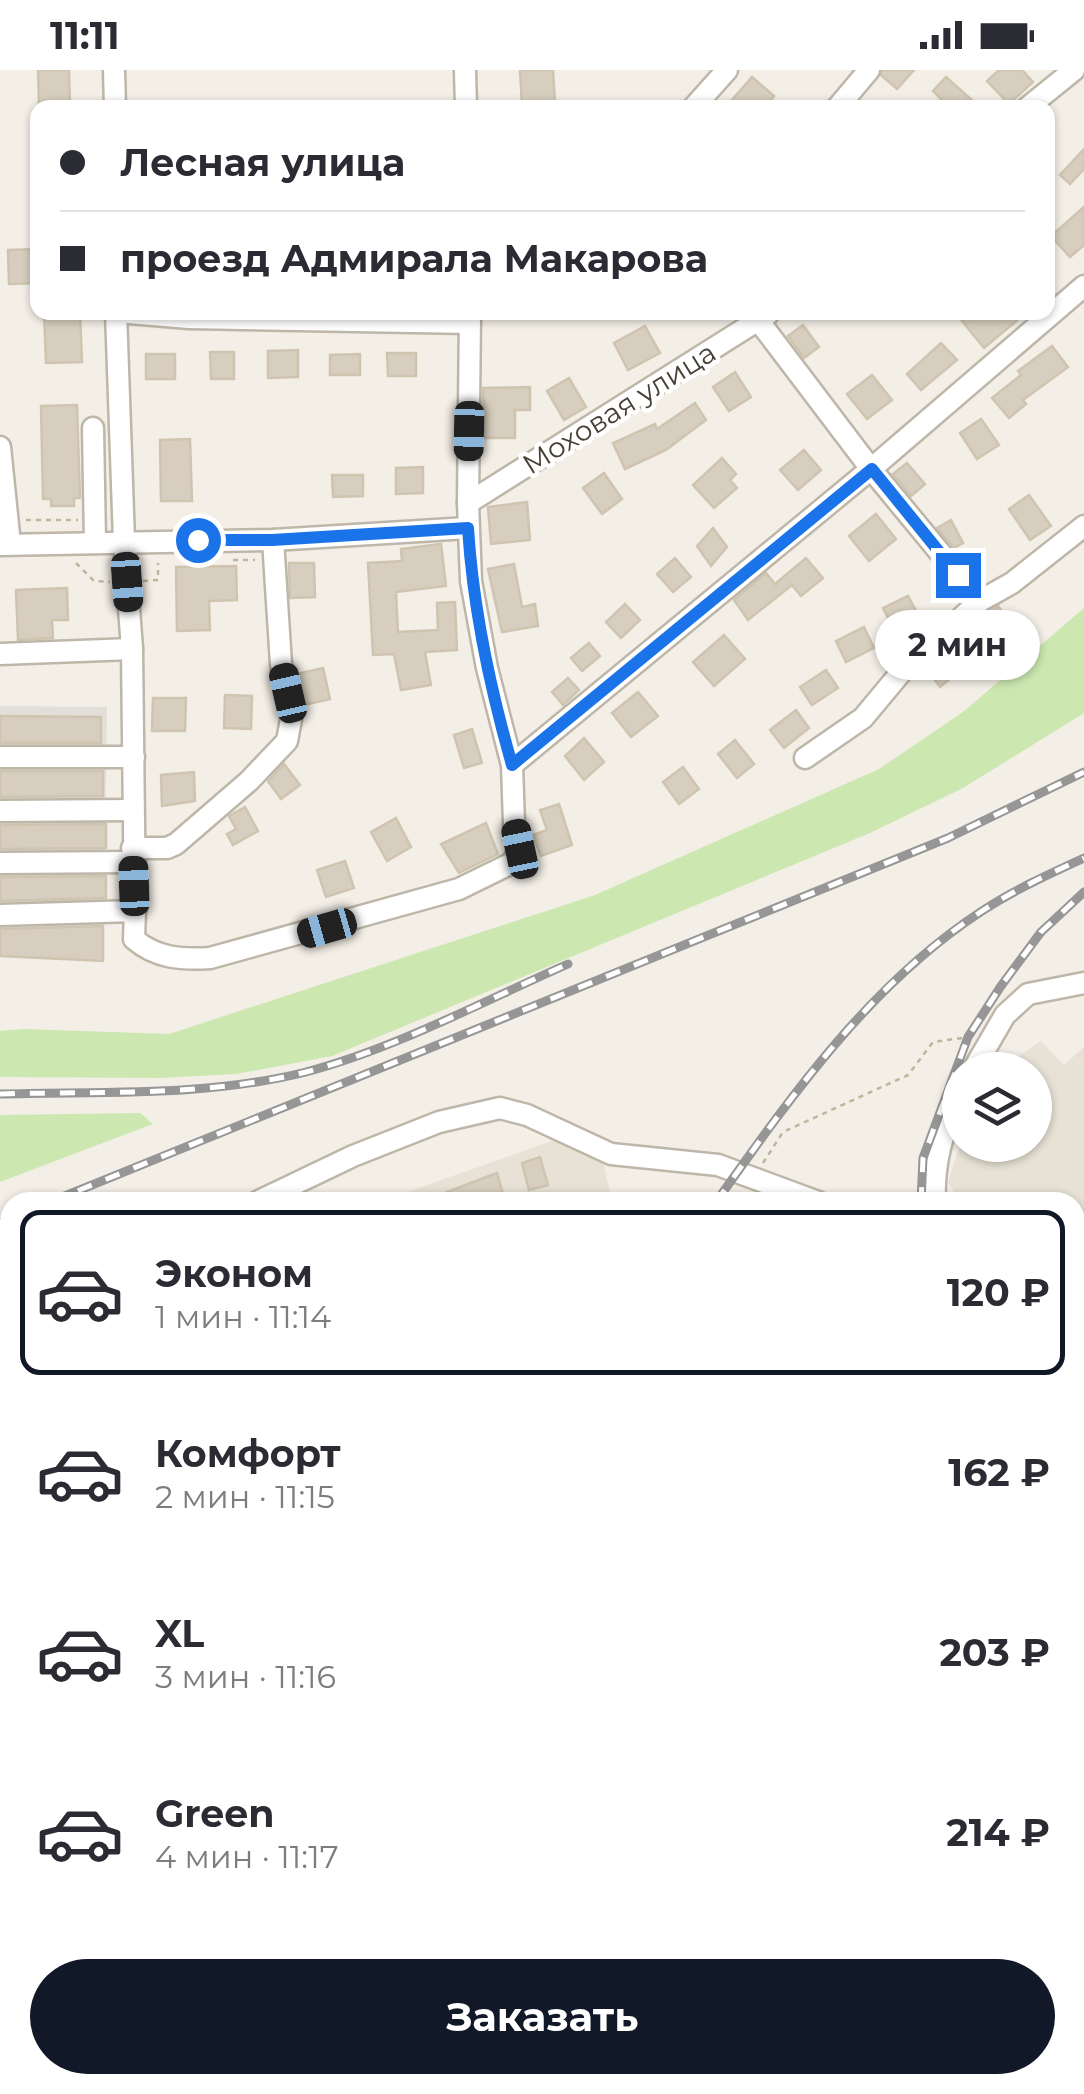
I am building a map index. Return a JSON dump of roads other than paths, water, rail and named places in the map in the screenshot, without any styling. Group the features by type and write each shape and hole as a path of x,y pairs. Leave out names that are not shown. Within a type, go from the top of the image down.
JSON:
{"street":[{"path":"114,70 115,100"},
{"path":"465,70 466,100"},
{"path":"700,100 727,70"},
{"path":"844,100 869,70"},
{"path":"1037,100 1074,70"},
{"path":"1055,311 1084,286"},
{"path":"117,320 124,541 132,649 134,938 145,948 185,960 210,958 458,889 512,863 520,849 514,824 512,765 471,581 470,320"},
{"name":"Моховая улица","path":"468,503 752,320"},
{"path":"764,320 872,469 980,601"},
{"path":"512,765 872,469 1045,320"},
{"path":"93,428 95,542"},
{"path":"0,448 8,520 5,545 272,540 468,528"},
{"path":"805,758 862,718 903,670 980,601 1063,546 1084,526"},
{"path":"0,862 133,855 167,848 249,781 287,740 292,714 282,664 272,540"},
{"path":"0,654 132,649"},
{"path":"0,757 134,757"},
{"path":"0,811 133,810"},
{"path":"0,915 134,910"},
{"path":"983,1052 1004,1016 1028,994 1084,982"},
{"path":"278,1192 353,1156 439,1122 500,1108 528,1115 611,1154 718,1165 791,1192"},
{"path":"934,1192 942,1140"}],"railway":[{"path":"75,1192 948,838 1084,772"},
{"path":"723,1192 804,1082 904,972 982,911 1084,858"},
{"path":"921,1192 923,1158 968,1037 1041,932 1084,892"},
{"path":"0,1094 192,1089 306,1072 405,1037 568,964"}]}
